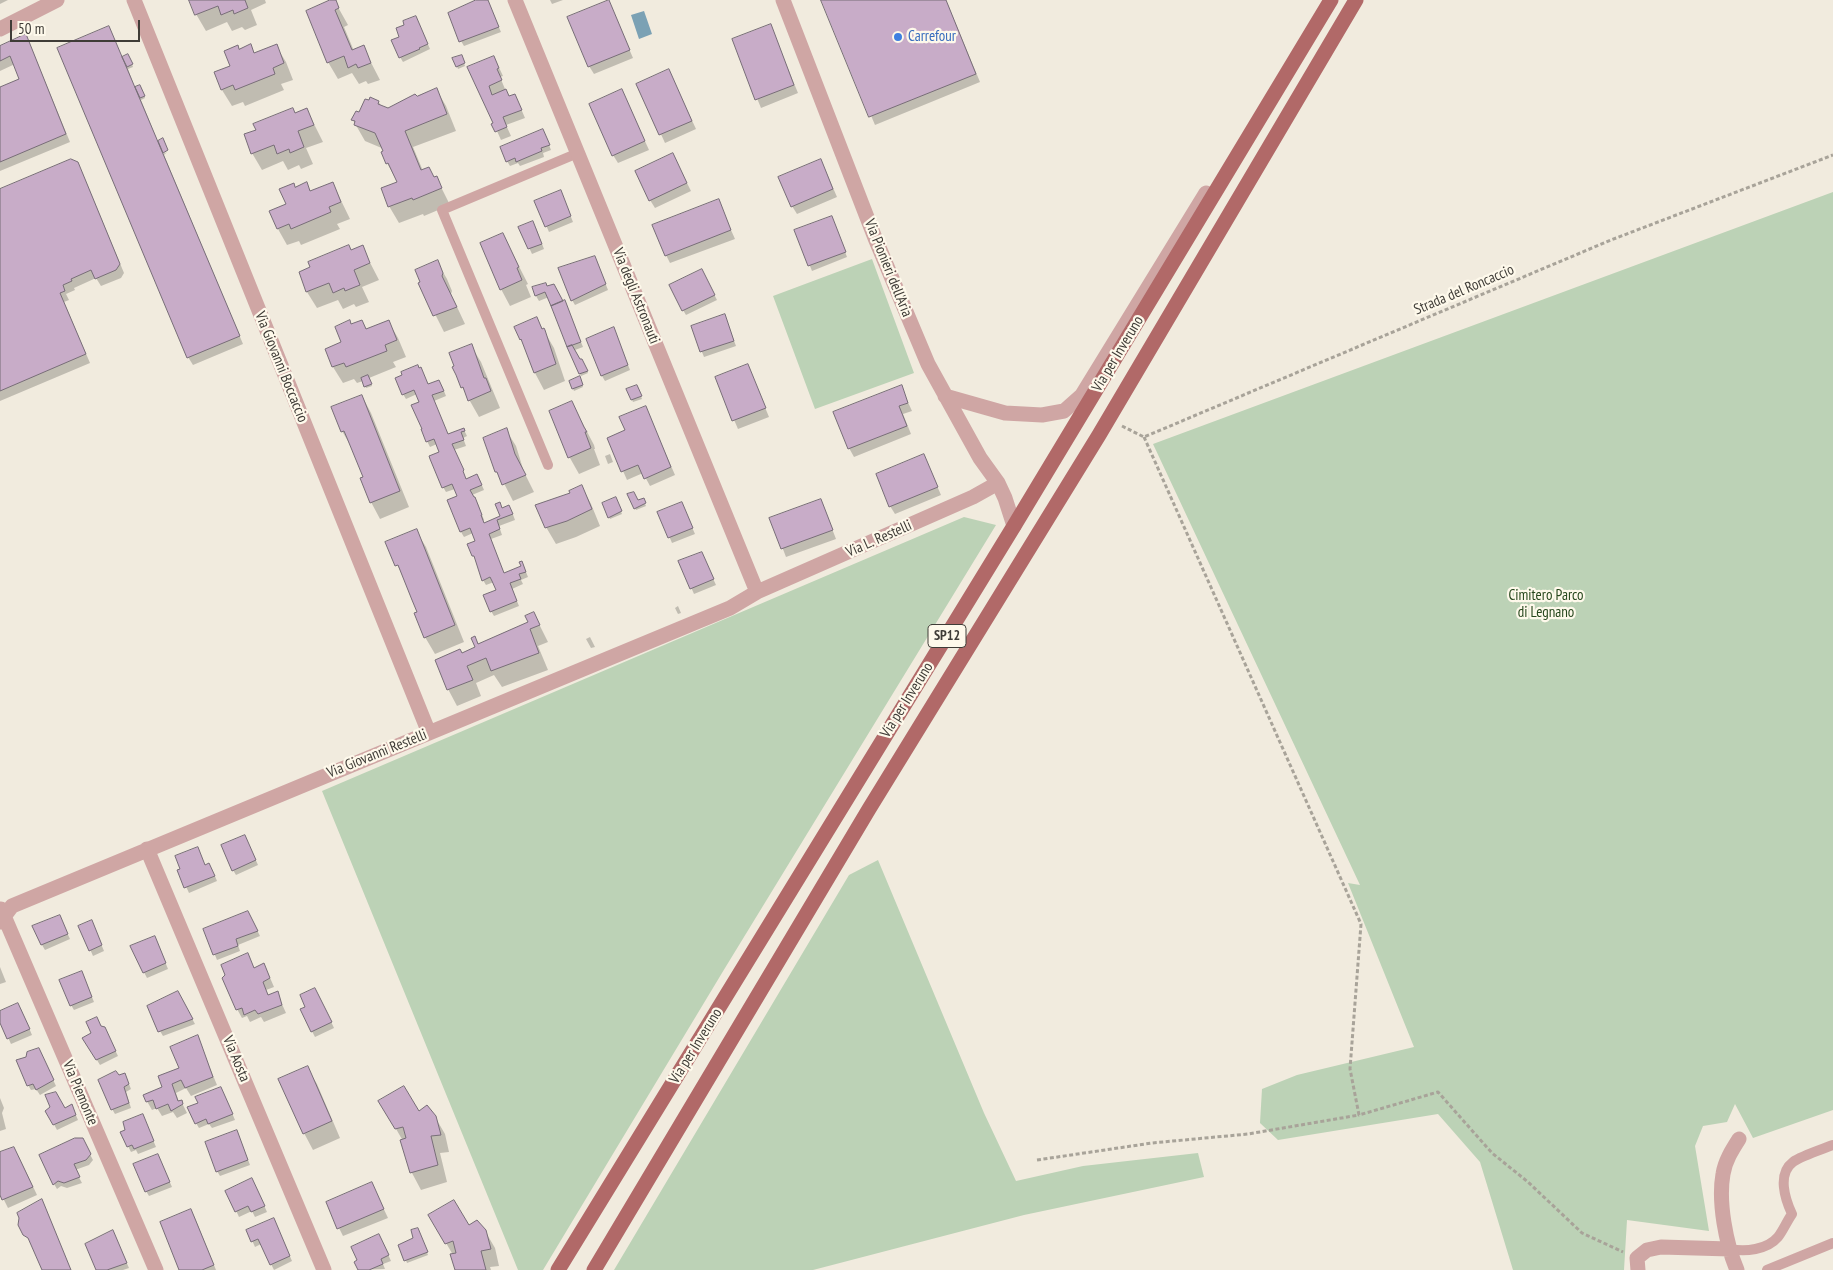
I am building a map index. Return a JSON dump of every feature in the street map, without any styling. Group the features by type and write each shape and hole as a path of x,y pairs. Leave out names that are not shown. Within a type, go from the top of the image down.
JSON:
{"main road":[{"name":"Via per Inveruno","path":"558,1270 1014,526 1331,0"},
{"name":"Via per Inveruno","path":"594,1270 874,800 1109,418 1356,0"}],"street":[{"path":"0,29 57,0"},
{"name":"Via Giovanni Boccaccio","path":"134,0 429,733"},
{"name":"Via degli Astronauti","path":"515,0 758,592"},
{"name":"Via Pionieri dell'Aria","path":"783,0 875,238 928,364 980,458 1006,498 1014,526"},
{"path":"945,396 1005,413 1042,415 1064,411 1082,395 1230,154 1256,125"},
{"name":"Via L. Restelli","path":"758,592 973,497 998,483"},
{"name":"Via Giovanni Restelli","path":"1,915 12,906 730,608 758,592"},
{"name":"Via Aosta","path":"147,849 324,1270"},
{"name":"Via Piemonte","path":"1,915 156,1270"},
{"path":"1737,1270 1730,1249 1722,1204 1723,1174 1730,1153 1739,1139"},
{"path":"1637,1264 1647,1250 1661,1247 1730,1249"}],"lane":[{"path":"548,465 442,210 578,153"},
{"path":"1730,1249 1738,1251 1756,1249 1766,1246 1777,1238 1792,1214 1785,1194 1786,1174 1792,1162 1833,1145"},
{"path":"1767,1270 1833,1243"}],"path":[{"name":"Strada del Roncaccio","path":"1144,437 1611,240 1833,155"},
{"path":"1109,418 1144,437 1361,924 1350,1069 1359,1115"},
{"path":"1037,1160 1152,1143 1248,1134 1359,1115 1438,1092 1492,1153 1528,1182 1582,1234 1637,1264"}],"green space":[{"name":"Cimitero Parco di Legnano","path":"1833,192 1833,1110 1753,1138 1735,1104 1727,1122 1703,1126 1695,1146 1709,1231 1627,1220 1624,1270 1513,1270 1480,1162 1438,1114 1278,1140 1260,1123 1262,1089 1297,1075 1414,1047 1348,883 1360,885 1153,444"},
{"path":"872,259 914,373 815,409 773,296"},
{"path":"964,517 996,525 543,1270 518,1270 322,791"},
{"path":"878,860 984,1113 1016,1181 1083,1166 1198,1153 1204,1177 1024,1215 813,1270 614,1270 849,875"}],"water":[{"path":"644,11 652,34 639,39 631,15"}],"building":[{"path":"189,0 245,0 248,8 234,14 233,10 221,15 218,6 195,15"},
{"path":"330,0 336,0 339,8 335,10 352,50 364,45 371,63 358,68 356,64 348,68 344,56 327,63 306,11"},
{"path":"476,0 488,0 499,27 459,42 448,13"},
{"path":"609,0 630,50 588,67 567,17"},
{"name":"Carrefour","path":"821,0 946,0 976,74 869,117"},
{"path":"416,16 428,44 399,58 391,40 399,37 396,28 404,25 403,21"},
{"path":"771,24 794,85 755,100 732,39"},
{"path":"109,26 240,336 187,358 57,48"},
{"path":"26,34 66,134 0,162 0,87 19,79 10,56 0,61 0,46"},
{"path":"251,44 254,53 277,44 284,63 273,68 275,74 235,90 233,85 221,90 214,72 230,66 224,51 238,45 239,49"},
{"path":"128,54 133,64 127,67 122,57"},
{"path":"462,55 465,63 456,67 452,58"},
{"path":"494,56 502,80 489,86 492,95 506,89 509,96 515,94 522,110 503,117 507,127 495,132 491,124 493,123 467,67"},
{"path":"669,69 692,121 659,135 636,84"},
{"path":"140,85 145,96 140,98 135,87"},
{"path":"437,88 447,114 405,131 421,170 429,167 434,177 437,176 442,188 413,200 412,198 388,207 381,188 397,182 388,163 386,164 381,152 383,151 375,133 354,125 355,121 351,120 356,111 359,112 365,99 369,100 370,97 379,101 378,104 388,108 415,94 417,96"},
{"path":"622,89 645,141 612,156 589,104"},
{"path":"293,108 295,113 307,108 314,125 298,131 304,147 290,153 289,149 277,154 274,145 251,154 244,134 256,130 253,124"},
{"path":"543,129 550,145 541,148 542,151 516,162 515,158 506,162 500,147"},
{"path":"163,138 168,150 163,153 158,141"},
{"path":"673,153 687,183 649,201 635,171"},
{"path":"71,159 78,162 120,264 116,270 95,279 91,270 71,279 72,281 63,285 65,291 60,293 86,354 0,391 0,189"},
{"path":"821,159 833,189 791,207 778,177"},
{"path":"307,182 310,191 333,182 341,202 329,207 331,212 291,229 289,224 277,229 269,211 286,204 279,189 294,183 295,187"},
{"path":"561,190 571,216 545,227 534,201"},
{"path":"719,199 731,230 665,256 652,225"},
{"path":"832,216 846,252 808,266 794,230"},
{"path":"533,221 542,244 528,249 518,227"},
{"path":"503,233 519,267 517,268 522,280 500,290 480,243"},
{"path":"349,245 351,250 363,245 370,263 354,270 360,285 345,291 344,288 333,293 329,283 306,292 299,272 310,267 308,262"},
{"path":"595,256 606,284 571,301 558,268"},
{"path":"438,260 443,273 442,276 457,307 433,316 418,283 420,282 415,270"},
{"path":"702,269 715,295 682,311 669,285"},
{"path":"546,283 547,286 554,284 563,301 551,306 545,292 535,296 532,287"},
{"path":"565,300 581,342 567,347 551,306"},
{"path":"725,314 734,341 700,352 691,326"},
{"path":"537,317 542,329 544,328 545,330 556,364 534,373 521,339 514,327"},
{"path":"350,320 351,324 362,320 366,329 389,320 397,340 385,345 387,351 346,367 344,363 332,367 325,349 341,342 335,327"},
{"path":"614,327 628,365 601,376 586,339"},
{"path":"472,344 484,378 486,378 491,391 468,401 452,367 454,366 449,353"},
{"path":"572,345 588,371 579,374 567,347"},
{"path":"748,364 766,408 732,421 715,377"},
{"path":"418,365 419,368 421,367 428,384 439,380 444,391 432,395 448,434 464,428 465,431 461,432 464,440 452,444 466,479 477,474 482,485 470,490 475,497 484,523 500,516 495,504 500,502 502,508 509,505 513,514 497,520 500,529 489,534 504,573 521,566 519,562 522,561 526,572 519,574 521,579 510,583 517,601 490,612 483,595 496,590 490,577 482,581 474,556 472,556 467,544 475,541 470,528 460,532 447,500 457,496 452,484 442,488 430,459 429,456 439,452 434,439 426,442 411,405 419,402 414,390 402,395 395,378 402,375 401,372"},
{"path":"368,375 372,384 364,387 361,378"},
{"path":"580,376 583,385 572,389 569,381"},
{"path":"637,385 642,396 631,400 626,389"},
{"path":"902,385 908,403 899,406 907,426 848,449 833,412"},
{"path":"362,395 400,491 370,503 360,478 363,477 344,431 341,432 331,407"},
{"path":"572,401 587,432 585,432 591,448 568,458 549,411"},
{"path":"646,406 671,467 644,479 638,465 621,472 607,438 625,430 619,417"},
{"path":"507,428 515,454 526,475 502,485 497,472 495,472 483,438"},
{"path":"924,454 938,487 889,507 876,474"},
{"path":"582,485 592,509 567,521 545,528 535,505 570,493 569,491"},
{"path":"634,492 638,500 644,498 646,503 634,509 627,494"},
{"path":"616,497 622,511 608,518 602,503"},
{"path":"821,499 833,530 781,549 769,518"},
{"path":"682,502 693,528 668,538 657,512"},
{"path":"417,529 455,625 424,638 414,613 417,612 398,565 395,566 385,542"},
{"path":"702,552 714,579 690,589 678,561"},
{"path":"534,612 540,625 530,629 539,653 491,671 486,658 467,666 473,680 447,690 435,660 460,649 462,653 475,647 471,638 475,636 478,644 528,622 525,616"},
{"path":"245,835 256,860 232,871 221,845"},
{"path":"198,847 205,865 209,863 215,876 184,888 177,870 180,869 175,856"},
{"path":"248,911 258,931 236,939 238,946 213,955 203,929"},
{"path":"60,915 68,934 41,945 32,926"},
{"path":"92,920 102,945 89,951 78,926"},
{"path":"155,936 166,963 143,973 130,946"},
{"path":"248,953 254,968 264,963 270,978 263,982 268,995 278,991 282,1005 258,1014 255,1010 244,1015 242,1008 236,1010 222,978 225,975 221,965"},
{"path":"82,971 92,997 70,1006 59,980"},
{"path":"315,988 332,1022 311,1032 300,1009 305,1007 300,995"},
{"path":"178,991 193,1019 158,1032 147,1006"},
{"path":"18,1003 30,1029 7,1039 0,1023 0,1011"},
{"path":"97,1017 101,1026 105,1027 116,1051 96,1060 82,1038 91,1033 86,1022"},
{"path":"198,1035 213,1077 185,1088 181,1080 172,1084 178,1101 182,1100 183,1104 171,1111 168,1104 156,1109 153,1100 146,1102 143,1095 162,1087 158,1076 179,1068 170,1047"},
{"path":"39,1048 54,1080 36,1090 33,1084 27,1086 16,1060 26,1057 27,1052"},
{"path":"308,1066 332,1121 303,1134 278,1079"},
{"path":"116,1071 119,1075 125,1073 129,1084 124,1087 129,1103 111,1110 98,1080"},
{"path":"404,1086 419,1111 427,1105 436,1116 441,1135 431,1136 438,1165 410,1173 400,1140 406,1138 403,1127 395,1129 378,1101"},
{"path":"221,1087 233,1114 208,1124 206,1119 195,1124 187,1107 198,1103 195,1097"},
{"path":"56,1092 65,1108 72,1104 76,1115 53,1125 45,1111 50,1107 45,1095"},
{"path":"143,1114 154,1141 134,1149 132,1145 127,1147 120,1132 125,1130 123,1122"},
{"path":"237,1130 248,1160 216,1172 205,1142"},
{"path":"75,1138 83,1138 91,1154 86,1160 74,1164 80,1177 64,1183 58,1181 53,1185 39,1155"},
{"path":"14,1147 33,1187 2,1200 0,1195 0,1152"},
{"path":"158,1154 170,1182 145,1192 133,1164"},
{"path":"252,1178 265,1206 251,1212 248,1206 235,1212 225,1191"},
{"path":"372,1182 384,1209 337,1229 326,1202"},
{"path":"42,1199 71,1270 42,1270 28,1238 23,1235 18,1225 19,1218 17,1213"},
{"path":"454,1200 469,1225 477,1220 486,1230 491,1249 481,1251 486,1270 455,1270 450,1254 456,1253 453,1241 445,1244 428,1215"},
{"path":"191,1209 214,1265 202,1270 179,1270 160,1222"},
{"path":"274,1218 290,1256 270,1265 258,1239 251,1242 246,1230"},
{"path":"418,1228 428,1252 404,1261 398,1245 413,1238 411,1230"},
{"path":"113,1230 127,1263 107,1270 96,1270 85,1244"},
{"path":"379,1234 389,1255 381,1259 383,1264 369,1270 358,1270 354,1262 357,1260 351,1247"}],"place":[{"name":"Carrefour","path":"898,37"}]}
